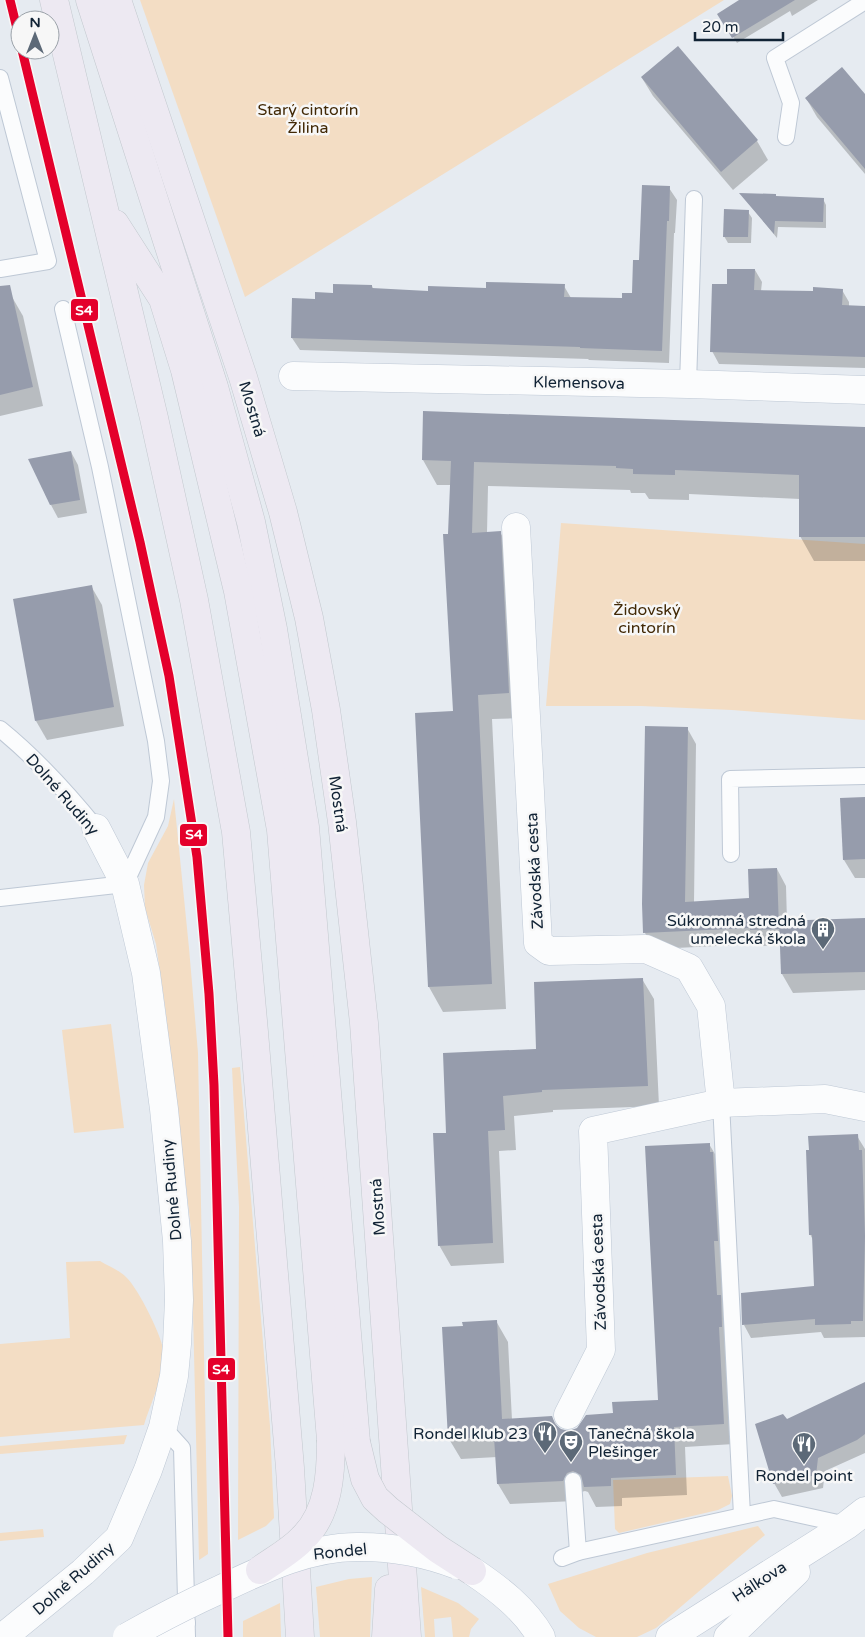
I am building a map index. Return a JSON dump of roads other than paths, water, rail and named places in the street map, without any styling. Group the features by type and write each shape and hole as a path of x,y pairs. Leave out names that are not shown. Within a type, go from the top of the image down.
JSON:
{"main road":[{"path":"54,0 154,418 194,600 236,832 290,1468 300,1637"},
{"path":"90,0 214,387 251,522 273,628 305,827 335,1324 329,1484 325,1500 304,1538 260,1570"},
{"name":"Mostná","path":"117,0 243,377 283,512 312,636 326,710 342,822 364,1023 406,1637"},
{"path":"104,206 163,299 185,370 238,591 282,830 335,1324 356,1442 365,1479 370,1490 388,1510 472,1571"},
{"path":"386,1637 396,1477"}],"street":[{"name":"Klemensova","path":"293,376 688,384 865,390"},
{"name":"Závodská cesta","path":"516,527 538,943 549,951 646,949 689,968 711,1006 721,1103"},
{"name":"Dolné Rudiny","path":"3,1637 83,1572 119,1538 142,1485 163,1427 174,1376 179,1300 177,1241 164,1109 146,973 125,884 96,828"},
{"name":"Závodská cesta","path":"568,1416 601,1350 593,1131 721,1103 825,1099 865,1107"},
{"name":"Hálkova","path":"670,1637 856,1518"},
{"name":"Hálkova","path":"728,1637 856,1518"},
{"name":"Rondel","path":"127,1637 203,1597 260,1570 307,1554 360,1546 426,1555 472,1571 497,1588 543,1633"}],"lane":[{"path":"786,136 791,103 776,58 865,1"},
{"path":"0,78 48,261 0,269"},
{"path":"688,384 694,199"},
{"path":"0,898 125,884 156,817 161,781 156,741 100,467 63,309"},
{"name":"Dolné Rudiny","path":"0,729 27,751 67,793 96,828"},
{"path":"731,854 730,779 865,776"},
{"path":"721,1103 742,1515"},
{"path":"163,1427 182,1448 187,1630 164,1637"},
{"path":"573,1480 578,1552"},
{"path":"562,1558 578,1552 774,1509 856,1518"}],"place":[{"name":"Súkromná stredná umelecká škola","path":"823,950"},
{"name":"Rondel klub 23","path":"545,1454"},
{"name":"Tanečná škola Plešinger","path":"571,1463"},
{"name":"Rondel point","path":"804,1465"}],"park label":[{"name":"Starý cintorín Žilina","path":"308,118"},
{"name":"Židovský cintorín","path":"647,618"}]}
